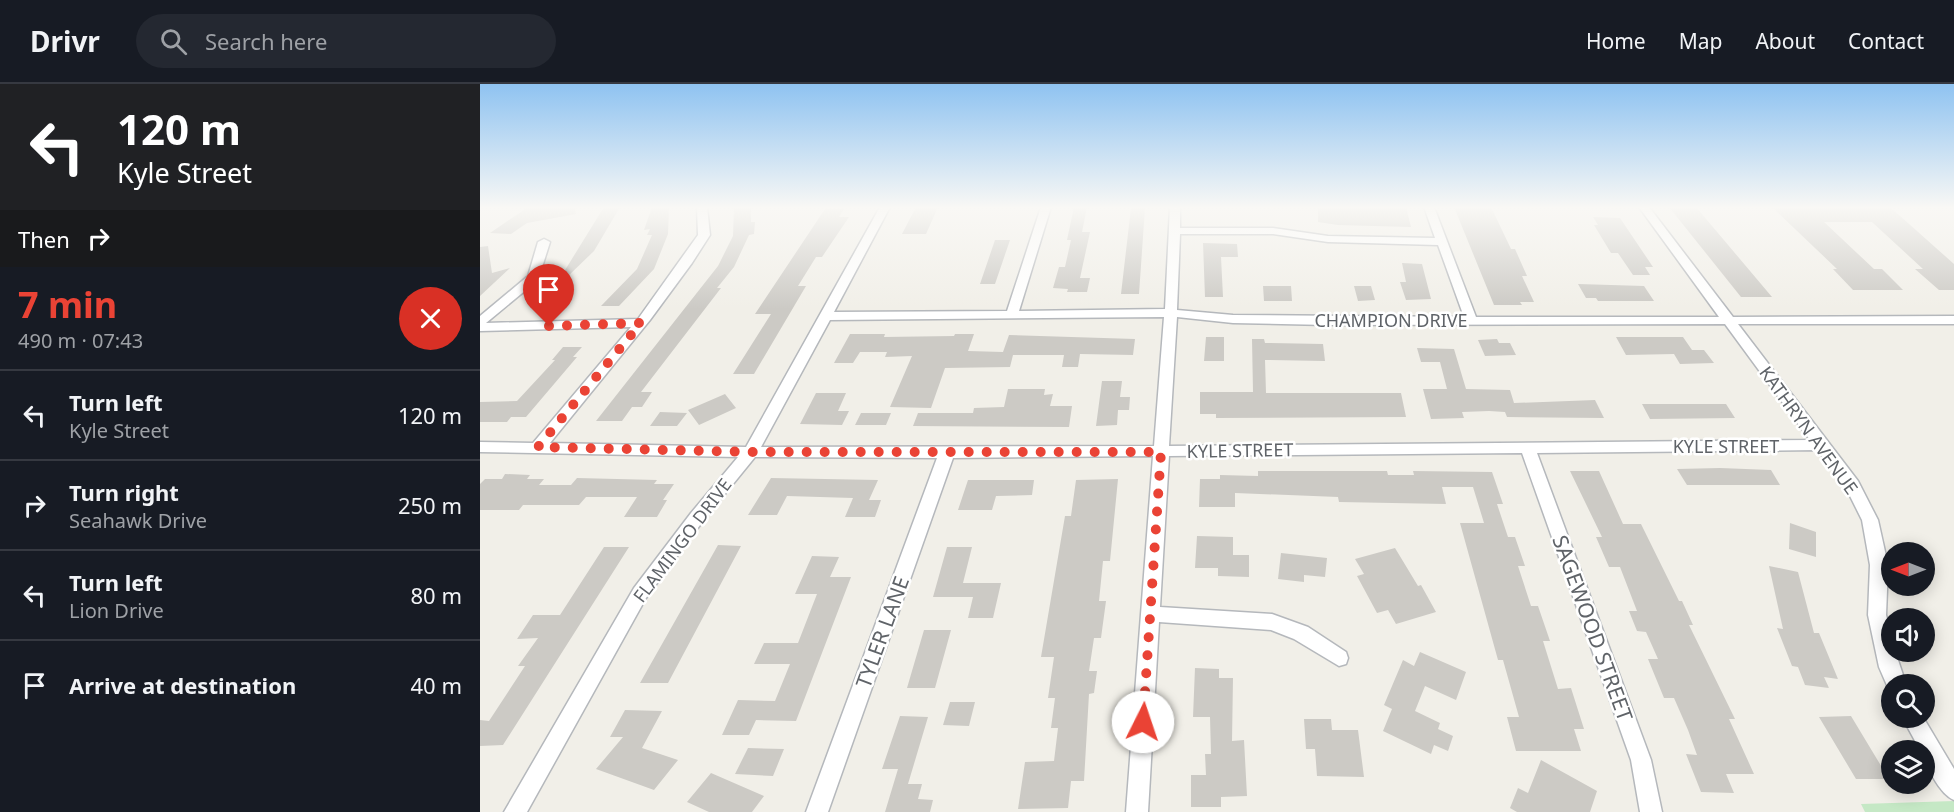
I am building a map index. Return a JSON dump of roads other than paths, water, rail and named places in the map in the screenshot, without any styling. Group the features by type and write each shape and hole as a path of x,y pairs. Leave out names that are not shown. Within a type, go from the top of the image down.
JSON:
{"street":[{"path":"538,447 641,323 700,241"},
{"name":"FLAMINGO DRIVE","path":"515,812 640,593 696,517 751,452 867,241"},
{"path":"1012,314 1035,241"},
{"path":"1137,812 1175,241"},
{"path":"1402,241 1441,242 1471,320"},
{"name":"KATHRYN AVENUE","path":"1669,241 1852,485 1870,520 1879,565 1877,615 1892,674"},
{"path":"480,322 534,277 544,242"},
{"name":"CHAMPION DRIVE","path":"827,316 1171,313 1233,319 1328,321 1954,320"},
{"path":"480,327 641,323"},
{"name":"KYLE STREET","path":"480,447 947,453 1820,445"},
{"name":"SAGEWOOD STREET","path":"1527,447 1641,760 1651,812"},
{"name":"TYLER LANE","path":"817,812 947,453"},
{"path":"1150,614 1272,622 1301,633 1339,658"},
{"path":"1918,728 1954,789"}]}
